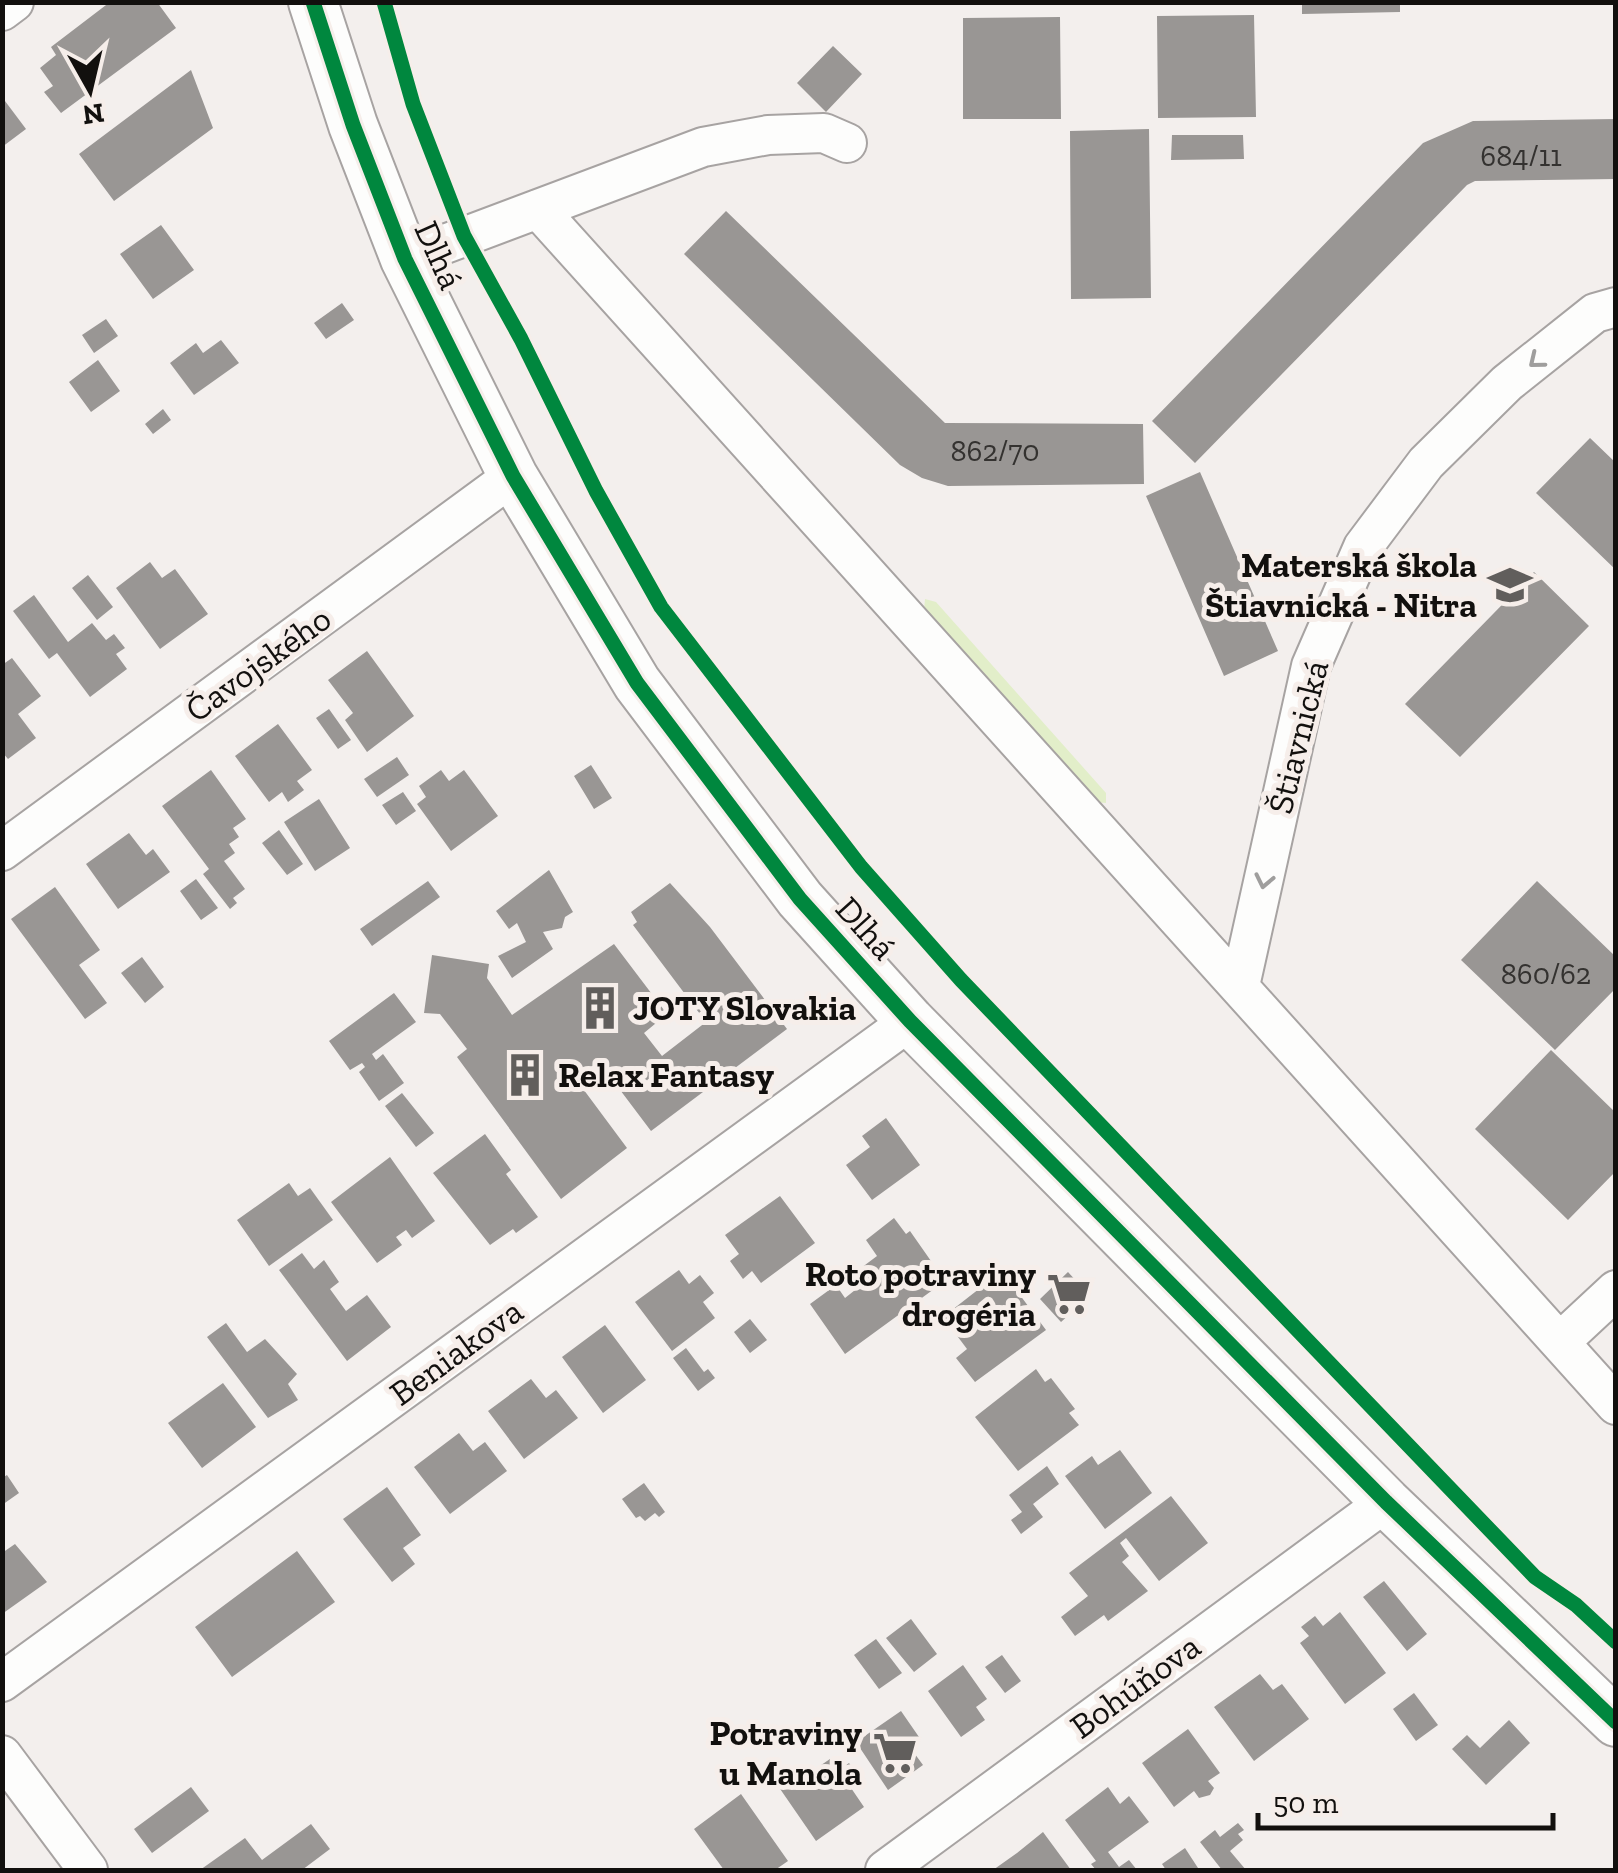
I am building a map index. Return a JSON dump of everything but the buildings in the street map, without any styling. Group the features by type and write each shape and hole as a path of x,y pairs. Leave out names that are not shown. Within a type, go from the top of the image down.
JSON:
{"street":[{"path":"2,11 14,2"},
{"name":"Dlhá","path":"313,2 353,125 405,259 513,476 637,683 800,900 910,1021 1386,1502 1616,1722"},
{"name":"Dlhá","path":"405,259 703,147 768,134 824,133 847,143"},
{"path":"538,210 1616,1405"},
{"name":"Štiavnická","path":"1240,986 1311,666 1363,547 1426,462 1507,384 1595,313 1616,307"},
{"name":"Čavojského","path":"2,851 513,476"},
{"name":"Beniakova","path":"2,1682 910,1021"},
{"path":"1560,1342 1616,1290"},
{"name":"Bohúňova","path":"885,1870 1386,1502"},
{"path":"2,1755 88,1870"}],"green space":[{"path":"925,599 936,602 1106,793 1106,803 1095,802 924,610"}],"cycle path":[{"path":"313,2 353,125 405,259 513,476 637,683 800,899 910,1021 1386,1502 1616,1722"},
{"path":"384,2 413,104 464,236 521,339 596,491 661,607 861,867 961,980 1535,1577 1576,1605 1616,1642"}],"place":[{"name":"Materská škola Štiavnická - Nitra","path":"1510,585"},
{"name":"JOTY Slovakia","path":"600,1008"},
{"name":"Relax Fantasy","path":"525,1075"},
{"name":"Roto potraviny drogéria","path":"1069,1294"},
{"name":"Potraviny u Manola","path":"895,1753"}]}
